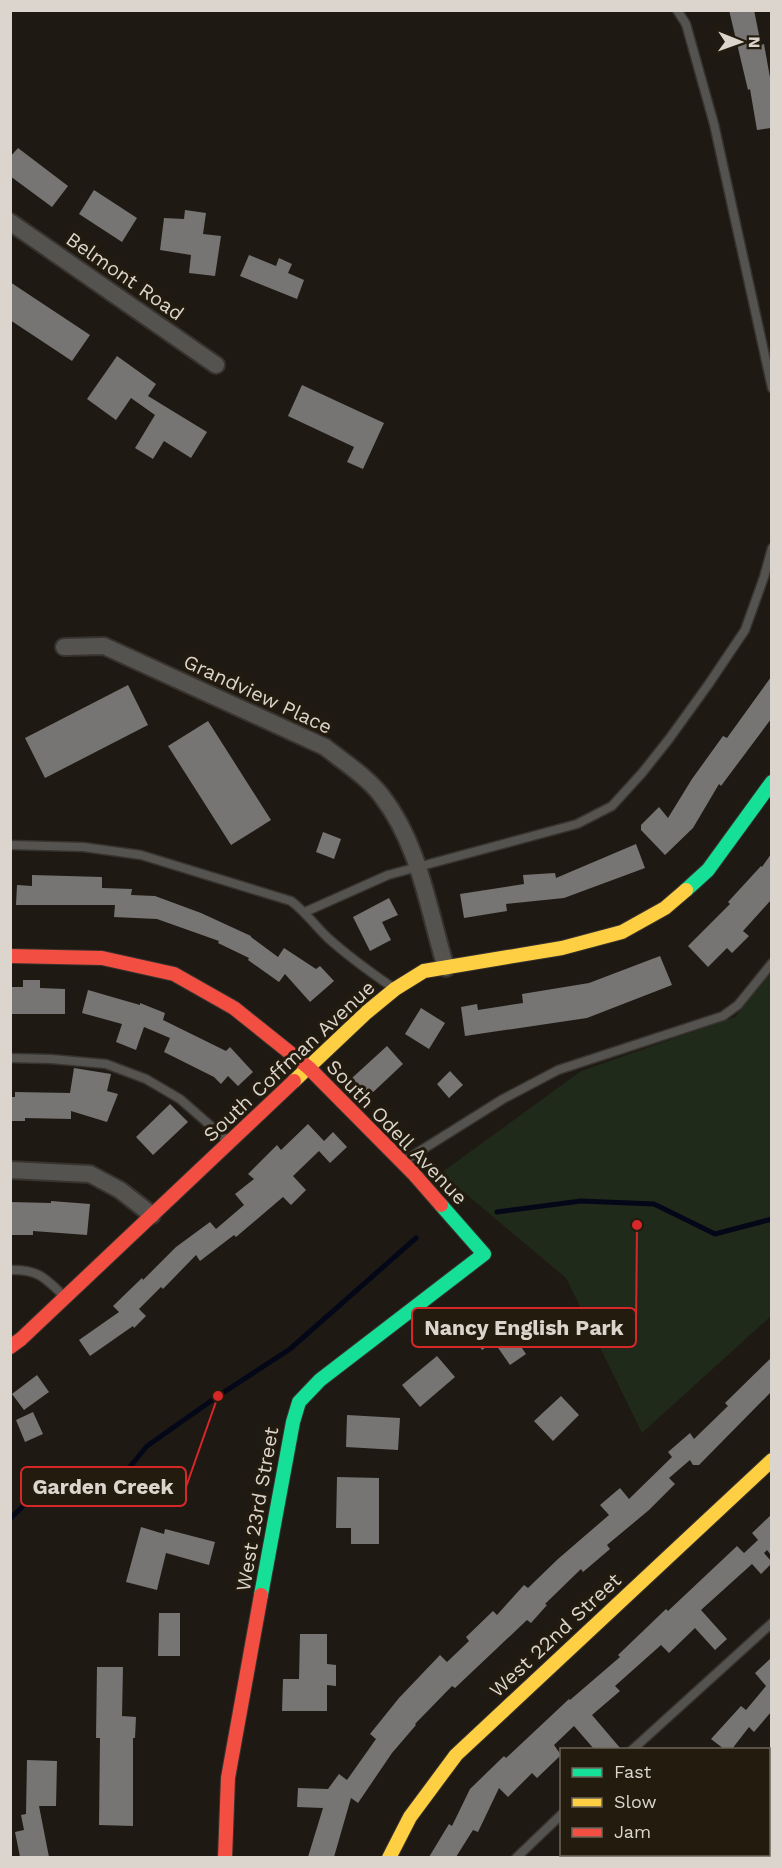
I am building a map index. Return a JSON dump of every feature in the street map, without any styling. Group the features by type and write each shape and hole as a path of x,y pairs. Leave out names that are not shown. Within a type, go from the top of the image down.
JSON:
{"street":[{"name":"Belmont Road","path":"10,222 216,365"},
{"name":"Grandview Place","path":"64,647 104,646 325,747 380,793 399,820 419,867 446,968"},
{"name":"South Coffman Avenue","path":"10,1347 367,1012 395,989 424,971 562,948 622,933 665,908 708,870 771,782"},
{"name":"South Odell Avenue","path":"10,956 102,958 174,974 234,1008 309,1068 403,1162 484,1254"},
{"path":"10,1170 90,1174 120,1190 152,1215"},
{"name":"West 23rd Street","path":"225,1857 228,1778 293,1422 299,1401 320,1380 484,1254"},
{"name":"West 22nd Street","path":"389,1857 398,1836 423,1796 456,1755 771,1460"}],"lane":[{"path":"677,10 686,24 714,124 771,388"},
{"path":"305,912 388,874 577,824 612,806 642,774 669,739 745,630 764,577 771,548"},
{"path":"10,844 83,847 141,855 291,901 305,912 326,937 365,969 395,989"},
{"path":"403,1162 503,1098 558,1070 723,1016 738,1005 771,963"},
{"path":"10,1058 106,1064 146,1079 180,1099 230,1142"},
{"path":"10,1270 26,1270 44,1277 65,1297"},
{"path":"633,1748 771,1623"},
{"path":"516,1857 560,1815"}],"green space":[{"path":"771,971 771,1316 642,1433 566,1278 441,1173 581,1071 735,1017"}],"building":[{"path":"729,10 754,10 761,45 764,44 771,83 771,128 757,130 750,89 748,90"},
{"path":"18,148 68,186 52,207 10,176 10,157"},
{"path":"94,190 137,218 122,242 79,214"},
{"path":"185,210 206,213 203,234 221,236 215,276 189,273 191,255 160,250 164,218 184,219"},
{"path":"249,255 276,266 279,258 292,264 288,273 304,280 297,299 240,276"},
{"path":"10,282 90,335 72,361 10,320"},
{"path":"117,356 156,384 148,396 207,432 191,458 164,441 153,459 135,448 155,415 131,398 116,420 87,399"},
{"path":"302,385 384,423 363,469 347,462 354,447 288,416"},
{"path":"771,677 771,719 721,786 719,784 693,828 665,855 641,830 641,825 659,807 668,818 723,736 727,738"},
{"path":"128,685 148,725 45,778 25,738"},
{"path":"208,721 271,820 231,845 168,746"},
{"path":"323,832 341,839 334,859 316,852"},
{"path":"636,844 645,868 564,898 506,904 507,911 464,918 460,894 524,884 523,875 555,873 556,878"},
{"path":"771,854 771,900 743,931 749,936 732,953 727,948 708,967 688,946 730,904 728,902 762,867"},
{"path":"32,875 102,877 102,888 132,889 131,895 155,896 201,913 251,936 278,957 284,948 316,969 320,966 334,981 310,1002 285,974 279,982 248,960 249,958 218,943 219,941 157,919 114,917 115,905 16,905 17,885 32,886"},
{"path":"389,898 398,915 382,922 391,940 370,951 353,917"},
{"path":"660,956 672,985 587,1018 465,1036 461,1007 477,1004 478,1010 523,1003 522,994 589,983"},
{"path":"23,980 40,980 40,988 65,989 65,1014 10,1014 10,987 23,987"},
{"path":"88,990 140,1005 140,1003 165,1013 163,1020 226,1051 230,1047 253,1072 238,1086 228,1076 221,1084 214,1077 164,1052 170,1038 144,1027 136,1050 116,1042 122,1024 82,1013"},
{"path":"421,1008 445,1023 429,1049 405,1034"},
{"path":"387,1046 403,1064 369,1096 352,1078"},
{"path":"74,1068 111,1074 107,1091 118,1094 107,1122 71,1111 71,1119 25,1118 25,1121 10,1121 10,1097 15,1097 15,1092 70,1093"},
{"path":"450,1071 463,1085 449,1098 437,1084"},
{"path":"170,1104 188,1122 153,1155 136,1137"},
{"path":"308,1124 324,1141 333,1132 347,1147 330,1163 319,1151 293,1176 306,1190 291,1205 283,1197 236,1237 234,1235 200,1261 196,1255 163,1289 161,1287 139,1309 146,1316 134,1328 133,1326 90,1356 79,1340 119,1312 113,1306 176,1247 210,1222 216,1229 244,1205 235,1194 254,1179 248,1174 277,1145 281,1150"},
{"path":"51,1201 90,1204 87,1235 33,1231 33,1235 10,1235 10,1202 51,1203"},
{"path":"475,1309 484,1322 497,1312 526,1354 510,1365 494,1342 482,1350 460,1319"},
{"path":"437,1356 455,1377 420,1407 402,1385"},
{"path":"771,1358 771,1392 699,1465 693,1465 690,1460 669,1478 675,1484 649,1510 607,1545 610,1549 583,1572 581,1569 545,1604 547,1605 531,1623 527,1620 455,1688 452,1686 415,1724 358,1803 351,1798 334,1857 308,1857 323,1808 297,1807 298,1788 328,1789 339,1774 347,1780 376,1739 370,1734 399,1698 440,1655 447,1662 469,1641 466,1637 493,1611 497,1615 524,1585 528,1588 609,1515 600,1505 620,1488 629,1499 672,1457 668,1452 690,1433 694,1439 728,1406 725,1403"},
{"path":"37,1375 49,1392 24,1410 12,1394"},
{"path":"561,1396 579,1415 553,1441 534,1421"},
{"path":"33,1412 43,1434 25,1442 16,1420"},
{"path":"347,1415 400,1418 398,1450 346,1447"},
{"path":"337,1477 379,1478 379,1544 351,1544 351,1528 336,1528"},
{"path":"771,1515 771,1555 767,1550 764,1553 771,1564 761,1574 752,1564 701,1610 727,1639 715,1650 695,1628 669,1653 661,1645 615,1686 620,1691 592,1715 620,1748 593,1748 574,1726 554,1745 560,1756 537,1778 532,1773 508,1797 499,1788 478,1832 473,1830 456,1857 429,1857 449,1824 452,1826 470,1789 504,1756 506,1758 569,1699 620,1657 618,1655 666,1609 668,1611 737,1546 744,1553 758,1540 752,1533"},
{"path":"141,1527 164,1534 165,1529 215,1542 209,1565 166,1553 157,1590 126,1582"},
{"path":"159,1613 180,1613 180,1656 158,1656"},
{"path":"300,1634 327,1634 327,1664 336,1665 336,1686 327,1685 327,1711 282,1711 283,1679 299,1679"},
{"path":"771,1658 771,1712 754,1732 749,1727 733,1748 723,1748 711,1739 741,1706 746,1710 766,1686 755,1673"},
{"path":"97,1667 123,1667 122,1716 136,1717 135,1738 133,1738 133,1826 99,1825 100,1738 96,1738"},
{"path":"27,1760 57,1761 56,1806 39,1806 49,1857 20,1857 15,1832 24,1830 21,1815 26,1814"}],"waterway":[{"path":"497,1212 581,1201 654,1204 715,1234 772,1219"},
{"path":"10,1519 27,1502 106,1496 147,1446 290,1349 416,1238"}],"traffic: fast":[{"path":"686,890 708,870 772,782"},
{"path":"261,1595 293,1422 299,1402 320,1380 484,1254 441,1205"}],"traffic: slow":[{"path":"294,1081 367,1012 395,989 424,971 562,948 622,932 665,908 686,890"},
{"path":"389,1858 410,1817 456,1755 772,1460"}],"traffic: jam":[{"path":"10,956 102,958 174,974 234,1008 309,1068 413,1173 441,1205"},
{"path":"10,1347 294,1081"},
{"path":"225,1858 228,1778 261,1595"}],"place":[{"name":"Nancy English Park","path":"637,1225"},
{"name":"Garden Creek","path":"218,1396"}]}
